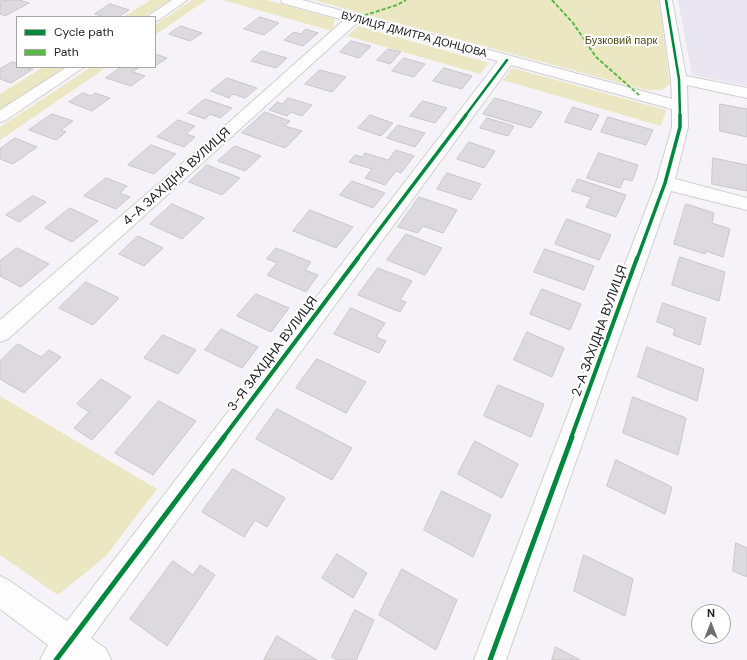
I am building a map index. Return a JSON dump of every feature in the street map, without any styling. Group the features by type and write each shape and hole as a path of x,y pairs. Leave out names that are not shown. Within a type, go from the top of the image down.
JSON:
{"street":[{"path":"156,16 181,0"},
{"name":"ВУЛИЦЯ ДМИТРА ДОНЦОВА","path":"287,0 680,106"},
{"name":"2-А ЗАХІДНА ВУЛИЦЯ","path":"490,660 665,183 680,127 679,79 666,0"},
{"name":"4-А ЗАХІДНА ВУЛИЦЯ","path":"0,333 206,152 353,19"},
{"name":"3-Я ЗАХІДНА ВУЛИЦЯ","path":"63,651 507,60"},
{"path":"0,117 75,68"},
{"path":"679,79 747,93"},
{"path":"665,183 747,204"},
{"path":"0,591 63,651 95,660"}],"shaded area":[{"path":"678,0 747,0 747,86 692,75"}],"green space":[{"path":"151,0 171,0 146,16 125,16"},
{"path":"192,0 206,0 156,34 156,24"},
{"path":"223,0 266,0 335,19 332,31"},
{"name":"Бузковий парк","path":"313,0 659,0 670,84 662,90 646,90"},
{"path":"358,26 489,63 480,74 347,36"},
{"path":"41,68 64,68 0,110 0,94"},
{"path":"89,68 106,68 0,140 0,127"},
{"path":"512,68 666,110 661,126 503,80"},
{"path":"0,396 157,489 105,557 58,595 0,555"}],"building":[{"path":"3,0 19,0 29,3 5,16 0,14 0,2"},
{"path":"110,4 129,10 120,16 102,16 95,14"},
{"path":"260,17 279,23 264,35 244,29"},
{"path":"181,26 202,33 190,41 169,34"},
{"path":"306,29 318,33 303,46 284,40 294,32 301,34"},
{"path":"351,41 371,46 359,58 340,52"},
{"path":"388,49 401,52 390,64 377,60"},
{"path":"262,51 287,58 276,68 251,61"},
{"path":"156,54 167,58 156,65"},
{"path":"404,58 425,64 414,77 392,71"},
{"path":"12,62 16,63 16,68 33,69 11,83 0,79 0,69"},
{"path":"120,68 138,68 133,72 145,76 131,86 106,78"},
{"path":"444,68 472,76 462,89 433,81"},
{"path":"320,70 346,77 332,92 305,84"},
{"path":"227,78 257,88 245,98 233,94 229,98 211,91"},
{"path":"83,93 91,96 95,93 110,98 92,111 69,102"},
{"path":"288,98 312,105 302,116 291,112 287,116 269,110 277,102 282,104"},
{"path":"495,98 542,112 531,128 483,114"},
{"path":"205,99 232,108 220,118 210,114 205,119 188,113"},
{"path":"423,101 447,108 435,123 410,116"},
{"path":"720,104 747,109 747,137 720,131"},
{"path":"573,107 599,115 591,130 565,122"},
{"path":"265,112 290,121 285,126 302,131 285,148 242,133"},
{"path":"52,114 73,121 61,130 66,132 56,140 29,130"},
{"path":"370,115 393,123 381,136 358,128"},
{"path":"608,117 653,130 646,145 601,132"},
{"path":"487,118 514,126 508,136 480,128"},
{"path":"178,120 195,126 186,134 195,137 184,147 157,137"},
{"path":"398,125 425,133 415,147 387,138"},
{"path":"15,138 37,147 13,164 0,159 0,149"},
{"path":"469,142 495,151 484,168 457,159"},
{"path":"151,145 176,154 154,174 128,165"},
{"path":"235,146 261,156 245,171 218,161"},
{"path":"396,150 414,156 401,173 396,171 385,185 365,178 372,169 349,162 355,155 362,157 365,153 388,160"},
{"path":"599,153 638,165 632,181 624,179 620,188 587,178"},
{"path":"713,158 747,165 747,191 712,184"},
{"path":"207,165 240,178 222,195 189,182"},
{"path":"447,173 481,184 471,200 437,189"},
{"path":"106,178 127,186 120,193 130,197 116,209 84,196"},
{"path":"578,179 626,195 616,217 586,207 591,197 572,191"},
{"path":"352,181 385,193 373,208 340,195"},
{"path":"33,196 46,202 19,222 6,215"},
{"path":"419,197 457,210 443,233 423,226 418,233 398,227"},
{"path":"172,204 204,218 182,239 150,224"},
{"path":"686,204 714,213 712,223 730,229 723,257 706,251 705,254 674,244"},
{"path":"70,208 98,221 72,242 45,228"},
{"path":"310,210 353,227 336,248 293,231"},
{"path":"567,219 611,235 599,260 555,244"},
{"path":"406,234 442,248 425,275 387,260"},
{"path":"138,236 163,248 144,266 119,254"},
{"path":"17,248 49,264 21,287 0,276 0,261"},
{"path":"276,248 311,262 305,270 318,275 306,292 267,275 277,263 267,259"},
{"path":"545,249 594,266 584,290 534,272"},
{"path":"680,257 725,272 719,301 672,285"},
{"path":"378,268 412,281 400,300 406,302 400,312 358,295"},
{"path":"86,282 119,298 93,325 59,308"},
{"path":"542,289 581,304 570,330 530,314"},
{"path":"256,294 289,308 271,332 237,316"},
{"path":"663,303 706,318 700,345 673,335 675,329 657,322"},
{"path":"351,308 385,323 376,337 386,341 379,353 334,334"},
{"path":"221,329 258,347 242,368 205,350"},
{"path":"527,332 564,348 552,377 514,360"},
{"path":"163,335 196,350 178,374 144,358"},
{"path":"18,344 41,357 49,350 61,357 24,393 0,379 0,361"},
{"path":"647,347 704,369 697,401 638,377"},
{"path":"317,359 366,382 346,413 296,388"},
{"path":"101,379 131,397 92,440 74,428 89,412 77,404"},
{"path":"498,385 544,404 531,437 484,416"},
{"path":"633,397 686,418 678,455 623,433"},
{"path":"159,401 196,421 153,475 115,453"},
{"path":"277,409 352,448 332,480 256,439"},
{"path":"475,441 518,464 502,498 458,474"},
{"path":"616,460 672,487 665,514 607,486"},
{"path":"233,469 285,498 267,527 255,520 244,537 202,512"},
{"path":"442,491 491,515 473,557 424,530"},
{"path":"736,543 747,548 747,577 733,571"},
{"path":"337,554 367,573 353,598 322,578"},
{"path":"584,555 633,579 625,616 574,591"},
{"path":"173,561 193,575 200,565 215,575 167,646 130,619"},
{"path":"402,569 457,600 436,650 379,615"},
{"path":"355,610 374,620 356,660 337,660 332,657"},
{"path":"277,636 317,660 264,660"},
{"path":"556,647 580,660 552,660"}],"marked path":[{"path":"353,19 397,5 406,0"},
{"path":"552,0 573,23 596,57 639,95"}],"cycle path":[{"path":"490,660 665,183 680,127 679,79 666,0"},
{"path":"56,660 507,60"}]}
